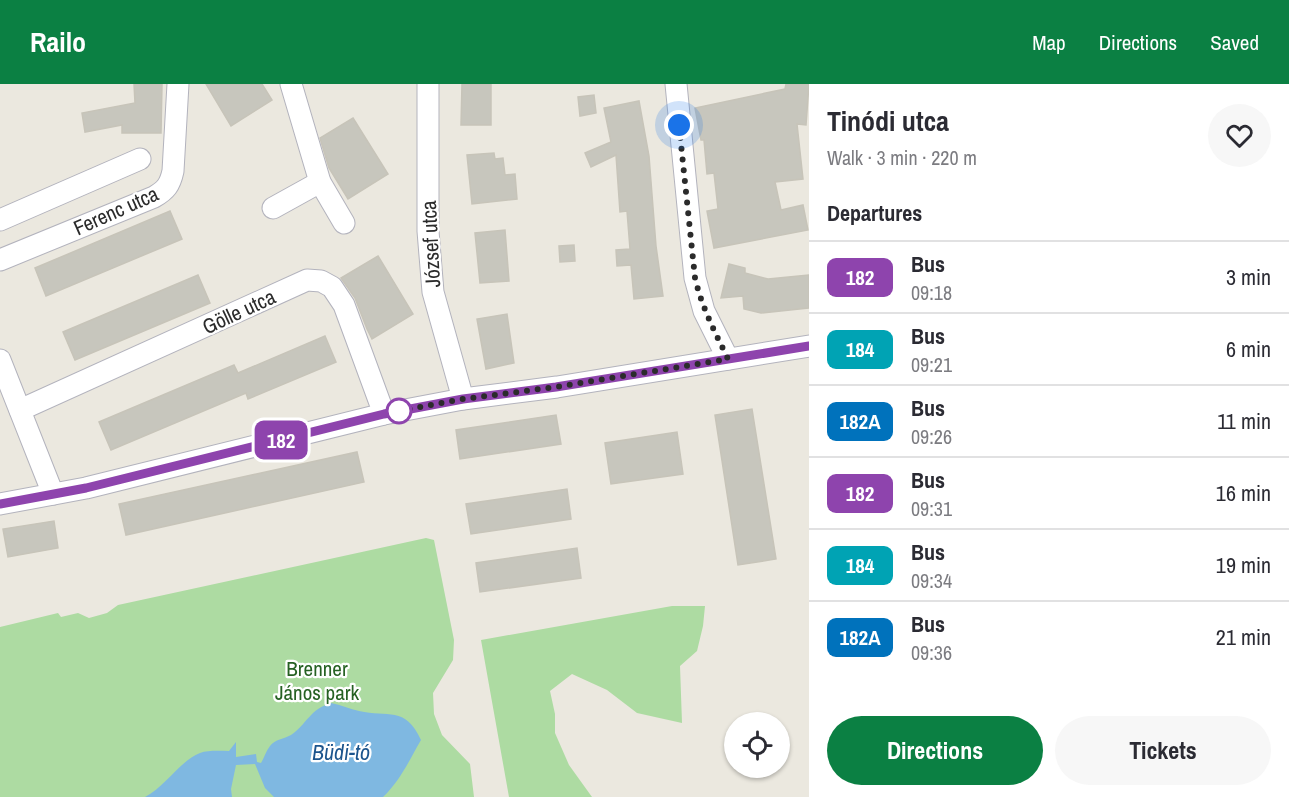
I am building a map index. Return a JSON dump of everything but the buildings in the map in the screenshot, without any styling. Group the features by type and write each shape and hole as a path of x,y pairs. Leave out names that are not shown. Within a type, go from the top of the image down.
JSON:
{"street":[{"name":"Ferenc utca","path":"0,260 154,197 165,190 171,182 173,171 178,84"},
{"path":"291,84 320,182 344,223"},
{"name":"József utca","path":"428,84 428,231 433,292 463,399"},
{"path":"676,84 695,278 704,311 728,359"},
{"path":"0,220 140,159"},
{"path":"273,208 320,182"},
{"name":"Gölle utca","path":"20,410 307,280 321,281 332,287 344,305 384,414"},
{"path":"0,504 86,488 384,414 463,399 556,387 809,346"},
{"path":"0,360 53,494"}],"green space":[{"name":"Brenner János park","path":"426,538 434,540 454,640 453,660 433,693 434,714 442,735 470,764 474,797 0,797 0,627 58,613 61,617 78,613 89,618 107,613 118,605"},
{"path":"672,606 705,606 697,651 680,666 682,723 637,713 607,690 572,674 550,691 555,714 555,733 569,765 592,797 509,797 481,640"}],"water":[{"name":"Büdi-tó","path":"331,703 369,713 402,717 415,729 421,740 400,777 383,797 274,797 265,788 255,764 236,765 231,789 232,797 145,797 193,756 207,751 229,751 236,742 236,757 256,754 257,762 261,763 272,744 291,735 318,709"}],"bus line":[{"name":"182","path":"0,504 86,488 384,414 429,405 809,346"}],"route":[{"path":"399,411 463,399 556,387 728,359 704,311 695,278 679,125"}]}
